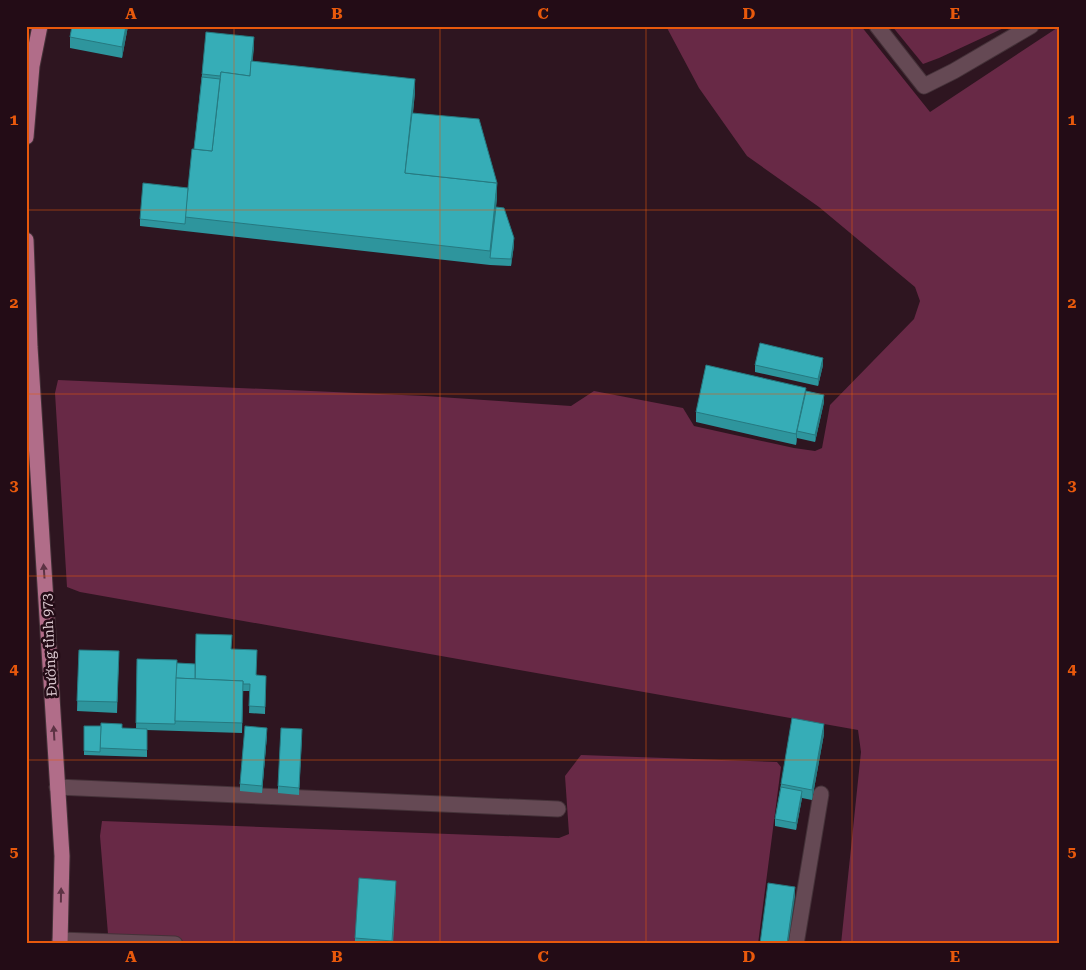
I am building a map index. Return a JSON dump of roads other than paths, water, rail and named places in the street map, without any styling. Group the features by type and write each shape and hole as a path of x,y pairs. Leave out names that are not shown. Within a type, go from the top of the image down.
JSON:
{"main road":[{"path":"26,137 32,66 40,26"},
{"name":"Đường tỉnh 973","path":"26,240 30,347"},
{"name":"Đường tỉnh 973","path":"26,279 62,856 60,942"}],"street":[{"path":"877,26 924,86 954,71 1031,26"},
{"path":"58,787 558,809"},
{"path":"796,944 821,794"},
{"path":"60,942 175,944"}]}
